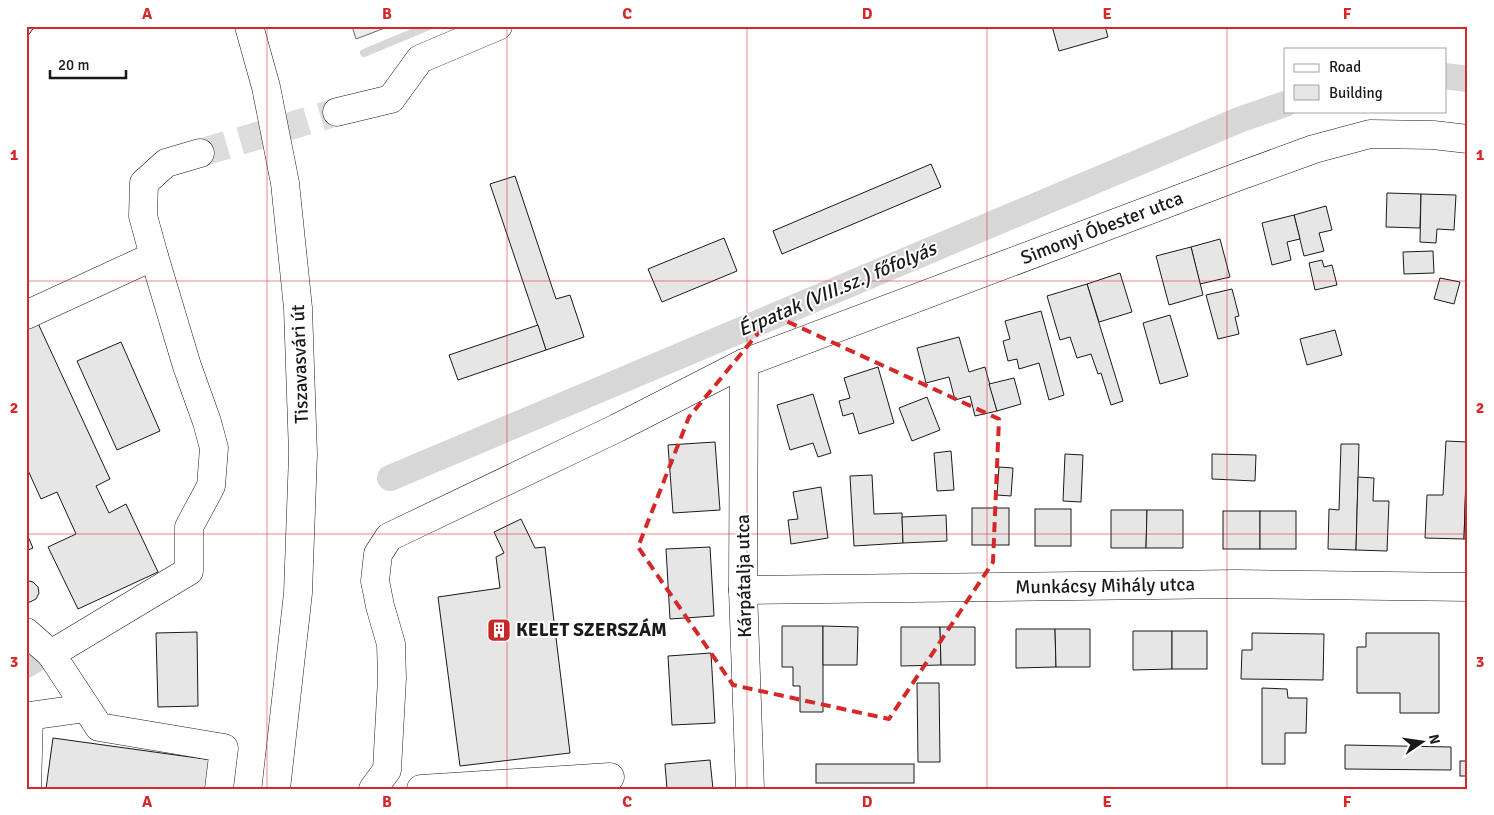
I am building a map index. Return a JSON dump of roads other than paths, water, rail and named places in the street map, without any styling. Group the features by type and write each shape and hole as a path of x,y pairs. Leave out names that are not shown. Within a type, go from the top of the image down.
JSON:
{"street":[{"name":"Tiszavasvári út","path":"249,26 266,87 285,183 298,308 303,454 298,593 276,789"},
{"path":"337,112 391,99 420,59 498,26"},
{"name":"Simonyi Óbester utca","path":"373,789 387,770 392,678 391,644 375,581 378,554 389,537 617,428 744,363 1314,149 1370,134 1433,135 1468,139"},
{"path":"51,654 189,571 189,527 211,486 214,448 187,366 143,216 144,183 166,163 200,153"},
{"path":"26,315 154,256"},
{"name":"Kárpátalja utca","path":"744,363 743,590 750,789"},
{"name":"Munkácsy Mihály utca","path":"743,590 1237,584 1468,586"},
{"path":"26,632 51,654 99,727 224,748 219,789"},
{"path":"28,789 28,718 86,708"},
{"path":"421,789 610,777"}],"waterway":[{"path":"364,53 429,26"},
{"name":"Érpatak (VIII.sz.) főfolyás","path":"1446,76 1468,79"},
{"name":"Érpatak (VIII.sz.) főfolyás","path":"390,478 1239,120 1284,104"},
{"name":"Érpatak (VIII.sz.) főfolyás","path":"26,665 36,659"}],"tunnel":[{"path":"200,153 337,112"}],"railway":[{"path":"26,34 32,26"}],"place":[{"name":"KELET SZERSZÁM","path":"499,630"}]}
